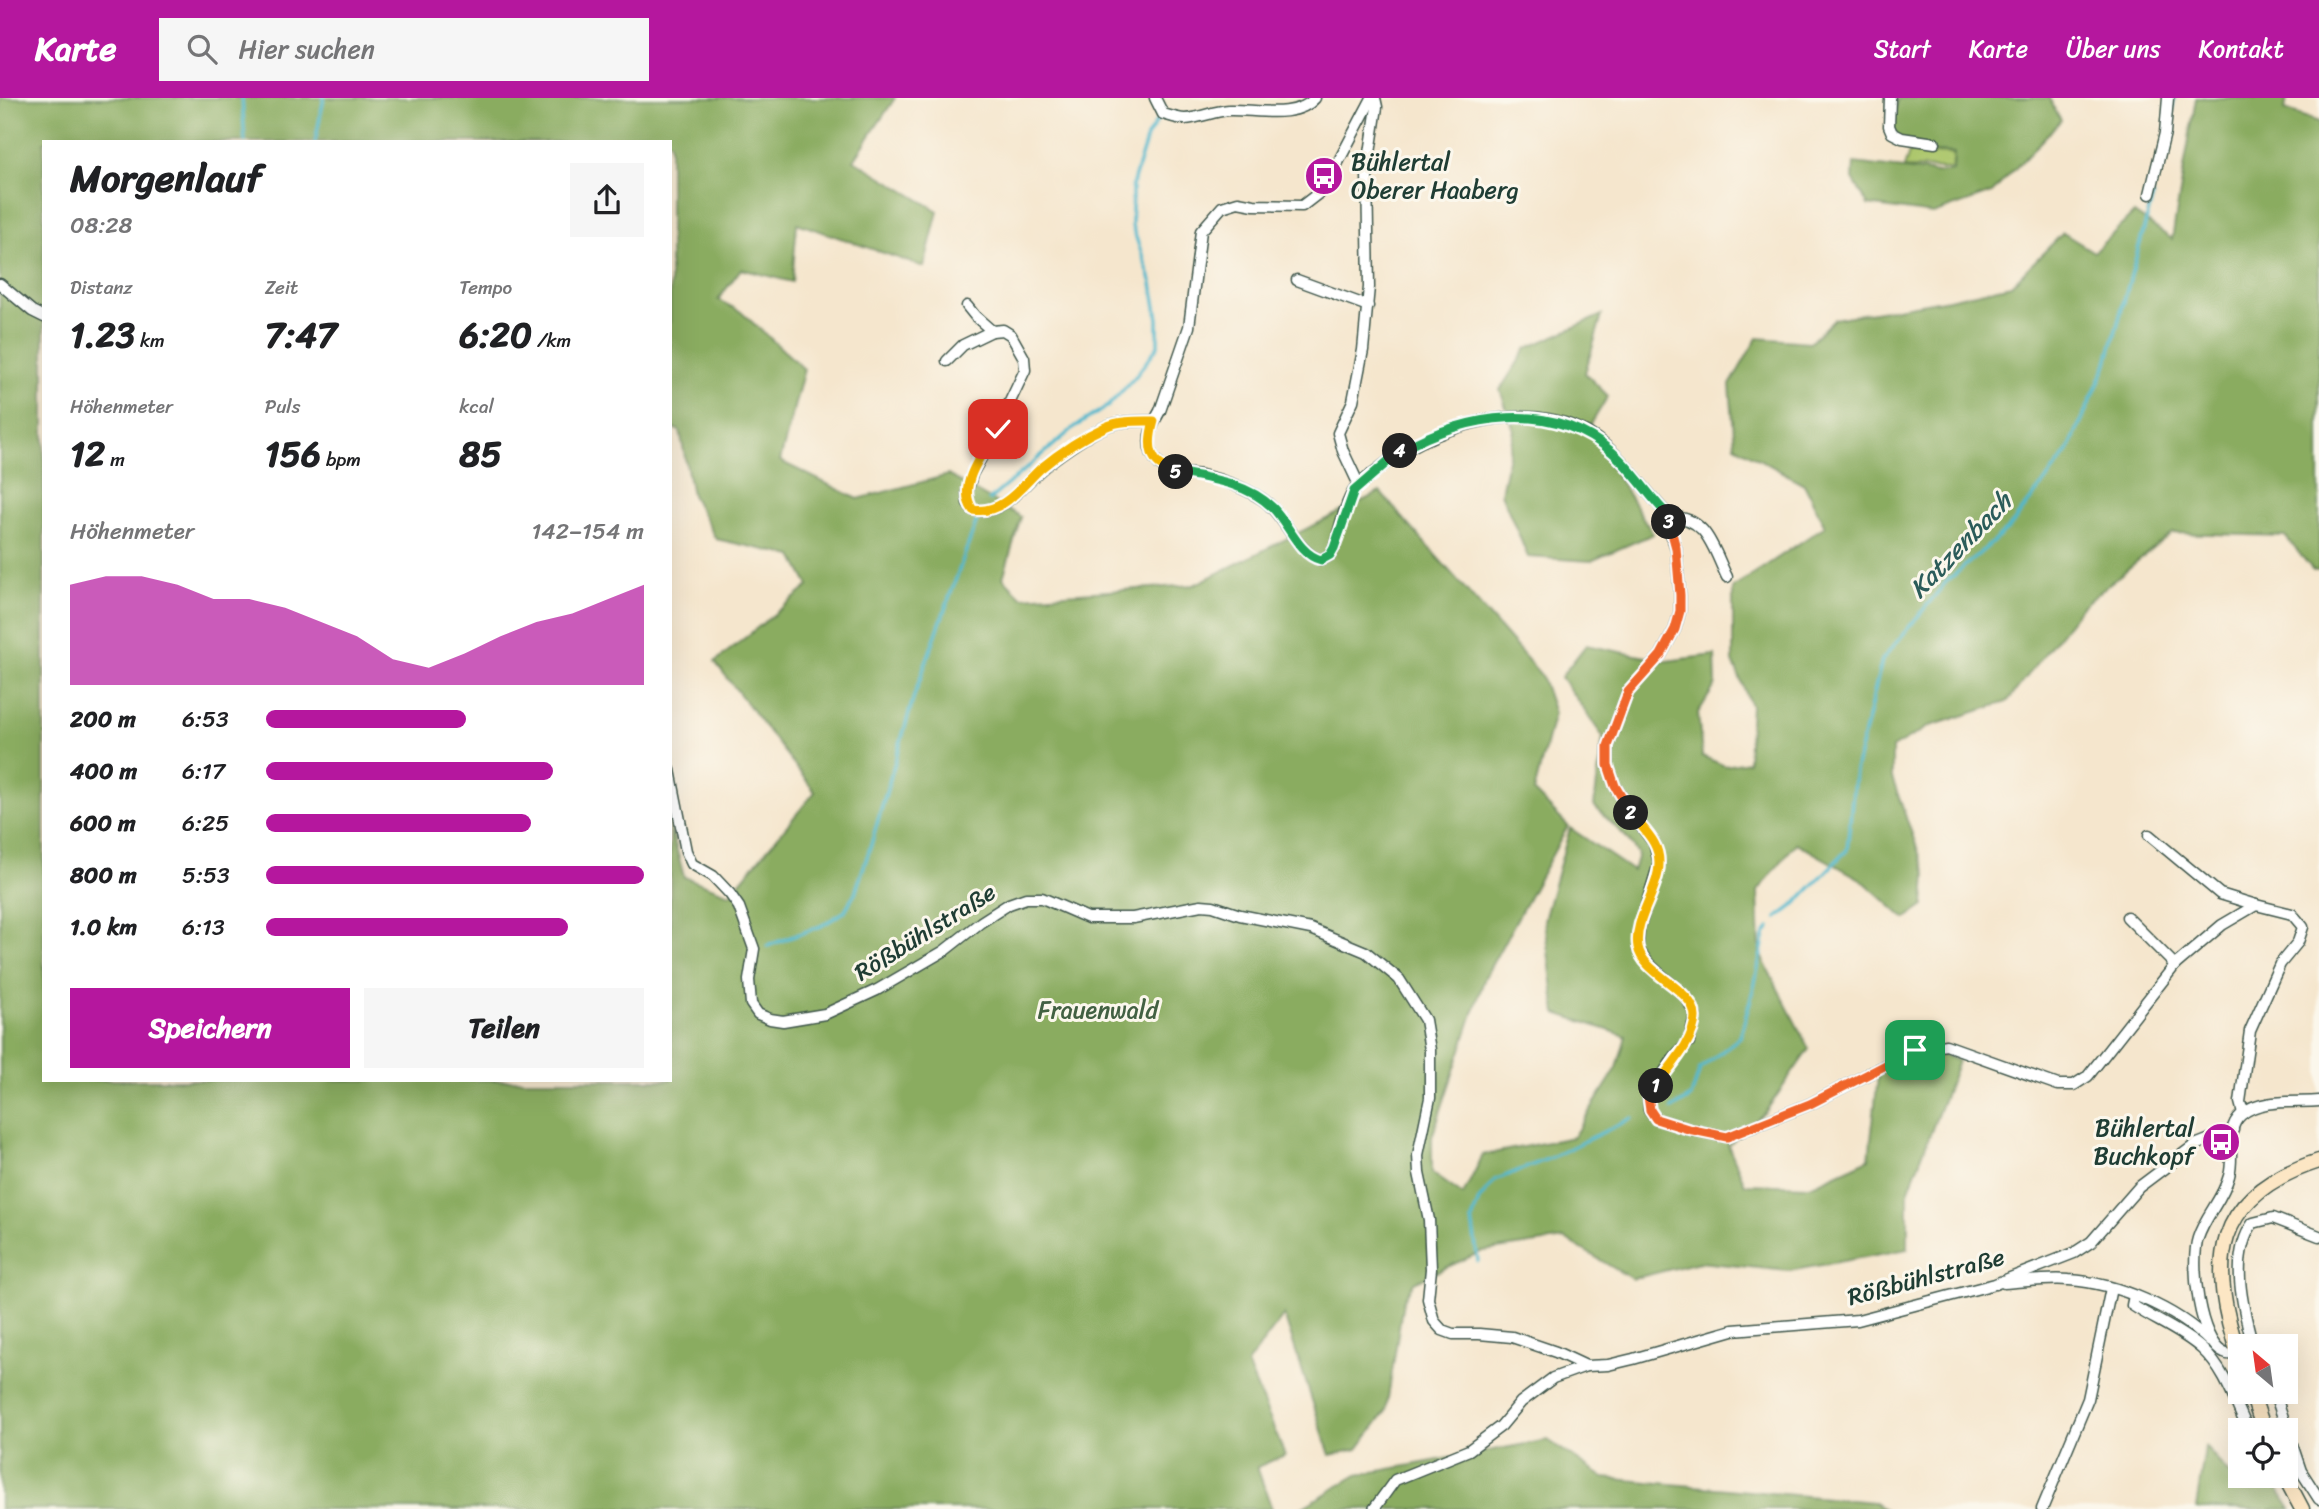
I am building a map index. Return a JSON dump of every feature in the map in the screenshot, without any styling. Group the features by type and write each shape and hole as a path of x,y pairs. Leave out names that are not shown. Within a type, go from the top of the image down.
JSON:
{"main road":[{"path":"2233,1334 2222,1279 2222,1253 2226,1234 2246,1201 2266,1184 2291,1170 2319,1161"},
{"path":"2291,1488 2302,1509"}],"street":[{"path":"1155,98 1163,114 1185,119 1231,110 1261,113 1286,111 1312,102 1315,98"},
{"path":"1359,485 1343,451 1338,433 1353,401 1360,376 1368,306 1367,185 1377,107 1374,98"},
{"path":"1374,98 1324,189 1302,206 1238,202 1222,207 1201,231 1189,327 1149,440 1151,453 1161,467 1228,483 1262,499 1273,508 1309,554 1321,560 1330,555 1334,548 1354,491 1399,452 1447,430 1501,419 1541,419 1578,428 1607,448 1624,464 1670,517 1682,517 1695,522 1716,552 1727,577"},
{"path":"1890,98 1889,126 1892,133 1902,138 1935,143"},
{"path":"2150,194 2165,133 2168,98"},
{"path":"1297,280 1368,306"},
{"path":"0,284 42,316"},
{"path":"967,306 992,331"},
{"path":"947,360 963,345 992,331 1003,330 1011,335 1024,358 1025,370 998,429 972,474 967,492 968,503 973,510 984,512 995,508 1021,490 1042,468 1106,426 1129,421 1154,421"},
{"path":"1670,517 1668,526 1676,548 1680,611 1675,629 1661,655 1628,692 1608,746 1608,765 1615,786 1654,843 1659,863 1639,929 1638,949 1649,964 1687,998 1695,1015 1689,1042 1676,1055 1648,1096 1650,1110 1656,1119 1727,1137 1810,1104 1915,1050 1946,1045 2058,1086 2074,1085 2088,1076 2175,965 2222,925 2256,905"},
{"name":"Rößbühlstraße","path":"672,780 686,852 692,864 713,876 739,907 754,949 749,980 751,1004 758,1014 770,1019 783,1021 825,1014 877,990 944,951 1009,904 1026,898 1042,898 1088,918 1133,918 1200,905 1213,906 1240,915 1311,929 1366,952 1399,979 1425,1020 1430,1050 1430,1098 1418,1155 1429,1220 1429,1299 1434,1321 1442,1330 1453,1334 1512,1337 1586,1366"},
{"path":"2149,835 2220,894 2292,914 2302,927 2298,942 2280,964 2250,1031 2240,1102 2244,1113"},
{"path":"2127,917 2175,965"},
{"path":"2217,1348 2199,1308 2195,1262 2198,1239 2228,1180 2232,1130 2236,1120 2244,1113 2266,1104 2319,1101"},
{"name":"Rößbühlstraße","path":"1374,1509 1395,1480 1469,1450 1501,1426 1521,1402 1553,1378 1586,1366 1608,1365 1633,1359 1733,1330 1858,1320 1995,1284 2074,1253 2091,1242 2139,1187 2195,1145 2232,1130"},
{"path":"2250,1334 2242,1305 2241,1253 2244,1235 2253,1223 2273,1218 2319,1236"},
{"path":"1995,1284 2069,1280 2111,1288 2162,1307 2188,1321 2217,1348 2228,1354"},
{"path":"2042,1509 2088,1399 2111,1288"},
{"path":"2134,1296 2132,1305 2202,1349 2222,1373 2243,1418"},
{"path":"2278,1404 2301,1471 2319,1499"}],"green space":[{"name":"Frauenwald","path":"0,98 895,98 854,160 938,211 924,267 797,223 792,282 741,269 718,300 740,311 804,369 780,461 858,499 948,475 1021,517 1003,578 1022,597 1194,585 1380,492 1541,675 1554,713 1534,792 1568,826 1485,977 1432,1137 1432,1173 1463,1195 1483,1155 1573,1137 1617,1068 1626,1036 1556,1013 1544,920 1570,828 1633,871 1638,854 1626,837 1594,806 1603,737 1561,677 1586,645 1666,661 1715,655 1716,684 1698,713 1702,756 1725,766 1748,762 1751,706 1733,661 1733,588 1825,526 1804,484 1735,446 1730,385 1757,338 1810,342 1834,319 2011,285 2063,233 2094,252 2134,213 2172,239 2196,98 2287,98 2285,110 2319,122 2319,570 2313,570 2285,536 2172,533 2082,606 2007,702 1930,726 1892,748 1892,778 1926,873 1924,906 1905,919 1862,880 1796,843 1758,891 1760,954 1809,1049 1766,1111 1728,1145 1745,1184 1810,1186 1869,1159 1879,1067 1915,1043 1958,1061 1908,1192 1908,1249 1789,1271 1699,1262 1632,1279 1565,1239 1483,1251 1414,1282 1403,1301 1386,1411 1358,1449 1330,1455 1284,1315 1247,1364 1285,1455 1257,1467 1272,1509 0,1509"},
{"path":"1898,98 2049,98 2061,120 1992,193 1933,214 1868,205 1853,179 1854,163 1938,173 1953,171 1954,153 1932,152 1898,143 1892,125"},
{"path":"1909,152 1954,154 1952,169 1904,168"},
{"path":"1602,315 1585,373 1608,396 1588,429 1653,534 1591,561 1528,557 1501,493 1514,430 1500,390 1527,348"},
{"path":"1548,1440 1604,1478 1873,1502 1884,1509 1300,1509 1357,1475"},
{"path":"2205,1447 2228,1473 2228,1488 2277,1488 2291,1509 2196,1509"}],"waterway":[{"path":"242,98 245,140"},
{"path":"315,140 324,98"},
{"name":"Katzenbach","path":"2170,127 2174,98"},
{"path":"989,500 1076,426 1108,406 1135,377 1158,346 1158,319 1152,283 1132,226 1132,186 1147,137 1158,119"},
{"name":"Katzenbach","path":"1777,918 1793,906 1847,850 1855,771 1882,660 1946,582 2009,528 2067,453 2106,366 2153,196"},
{"path":"767,946 821,926 844,912 855,893 914,696 977,520"},
{"name":"Katzenbach","path":"1672,1109 1691,1097 1700,1069 1740,1037 1765,934 1770,927"},
{"name":"Katzenbach","path":"1478,1261 1472,1220 1479,1200 1495,1180 1550,1158 1632,1118"}],"place":[{"name":"Bühlertal Oberer Haaberg","path":"1324,176"},
{"name":"Bühlertal Buchkopf","path":"2221,1142"}],"route":[{"path":"998,429 972,474 967,492 968,503 973,510 984,512 995,508 1021,490 1042,468 1106,426 1129,421 1154,421 1149,440 1151,453 1161,467 1228,483 1262,499 1273,508 1309,554 1321,560 1330,555 1334,548 1354,491 1399,452 1424,439 1447,430 1501,419 1551,420 1578,428 1613,453 1670,517 1668,526 1676,548 1680,611 1675,629 1661,655 1628,692 1608,746 1608,765 1615,786 1654,843 1659,863 1650,900 1639,929 1638,949 1649,964 1687,998 1695,1015 1689,1042 1676,1055 1648,1096 1650,1110 1656,1119 1727,1137 1810,1104 1915,1050"}]}
